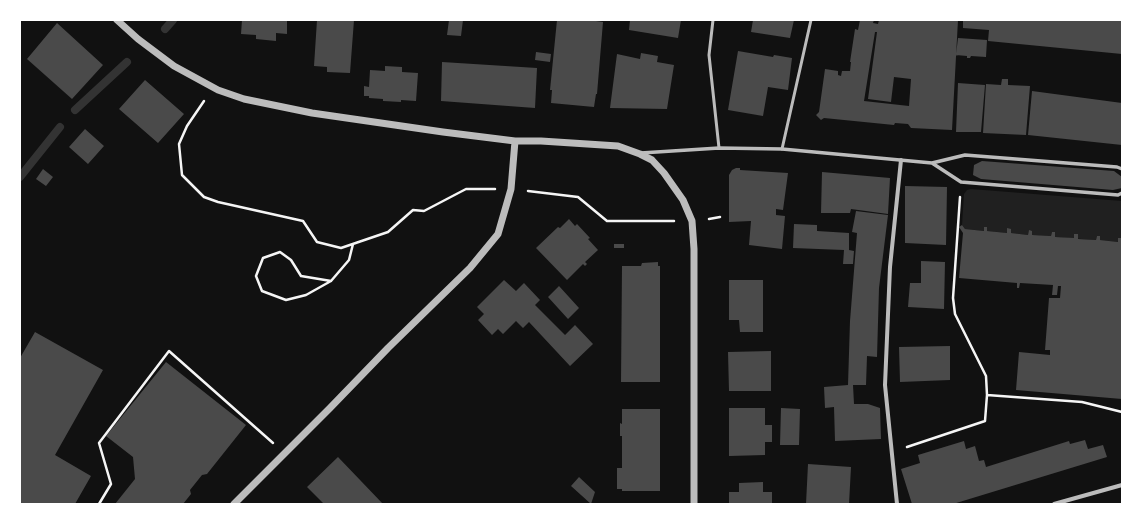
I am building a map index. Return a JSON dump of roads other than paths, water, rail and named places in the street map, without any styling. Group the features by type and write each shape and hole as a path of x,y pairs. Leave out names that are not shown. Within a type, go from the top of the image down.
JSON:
{"street":[{"path":"117,20 138,40 174,66 214,88 244,99 312,113 443,132 515,141 541,141 618,146 652,160 664,173 683,200 692,221 694,248 694,504"},
{"path":"234,504 388,348 470,268 498,234 511,189 515,141"},
{"path":"640,154 719,148 782,149 932,163 965,155 1122,169"},
{"path":"897,504 885,385 890,267 900,160"},
{"path":"932,163 961,182 1120,194"},
{"path":"1054,504 1122,485"}],"lane":[{"path":"713,20 709,55 719,148"},
{"path":"782,149 811,20"}],"waterway":[{"path":"165,29 173,20"},
{"path":"75,110 127,62"},
{"path":"20,177 60,127"}]}
